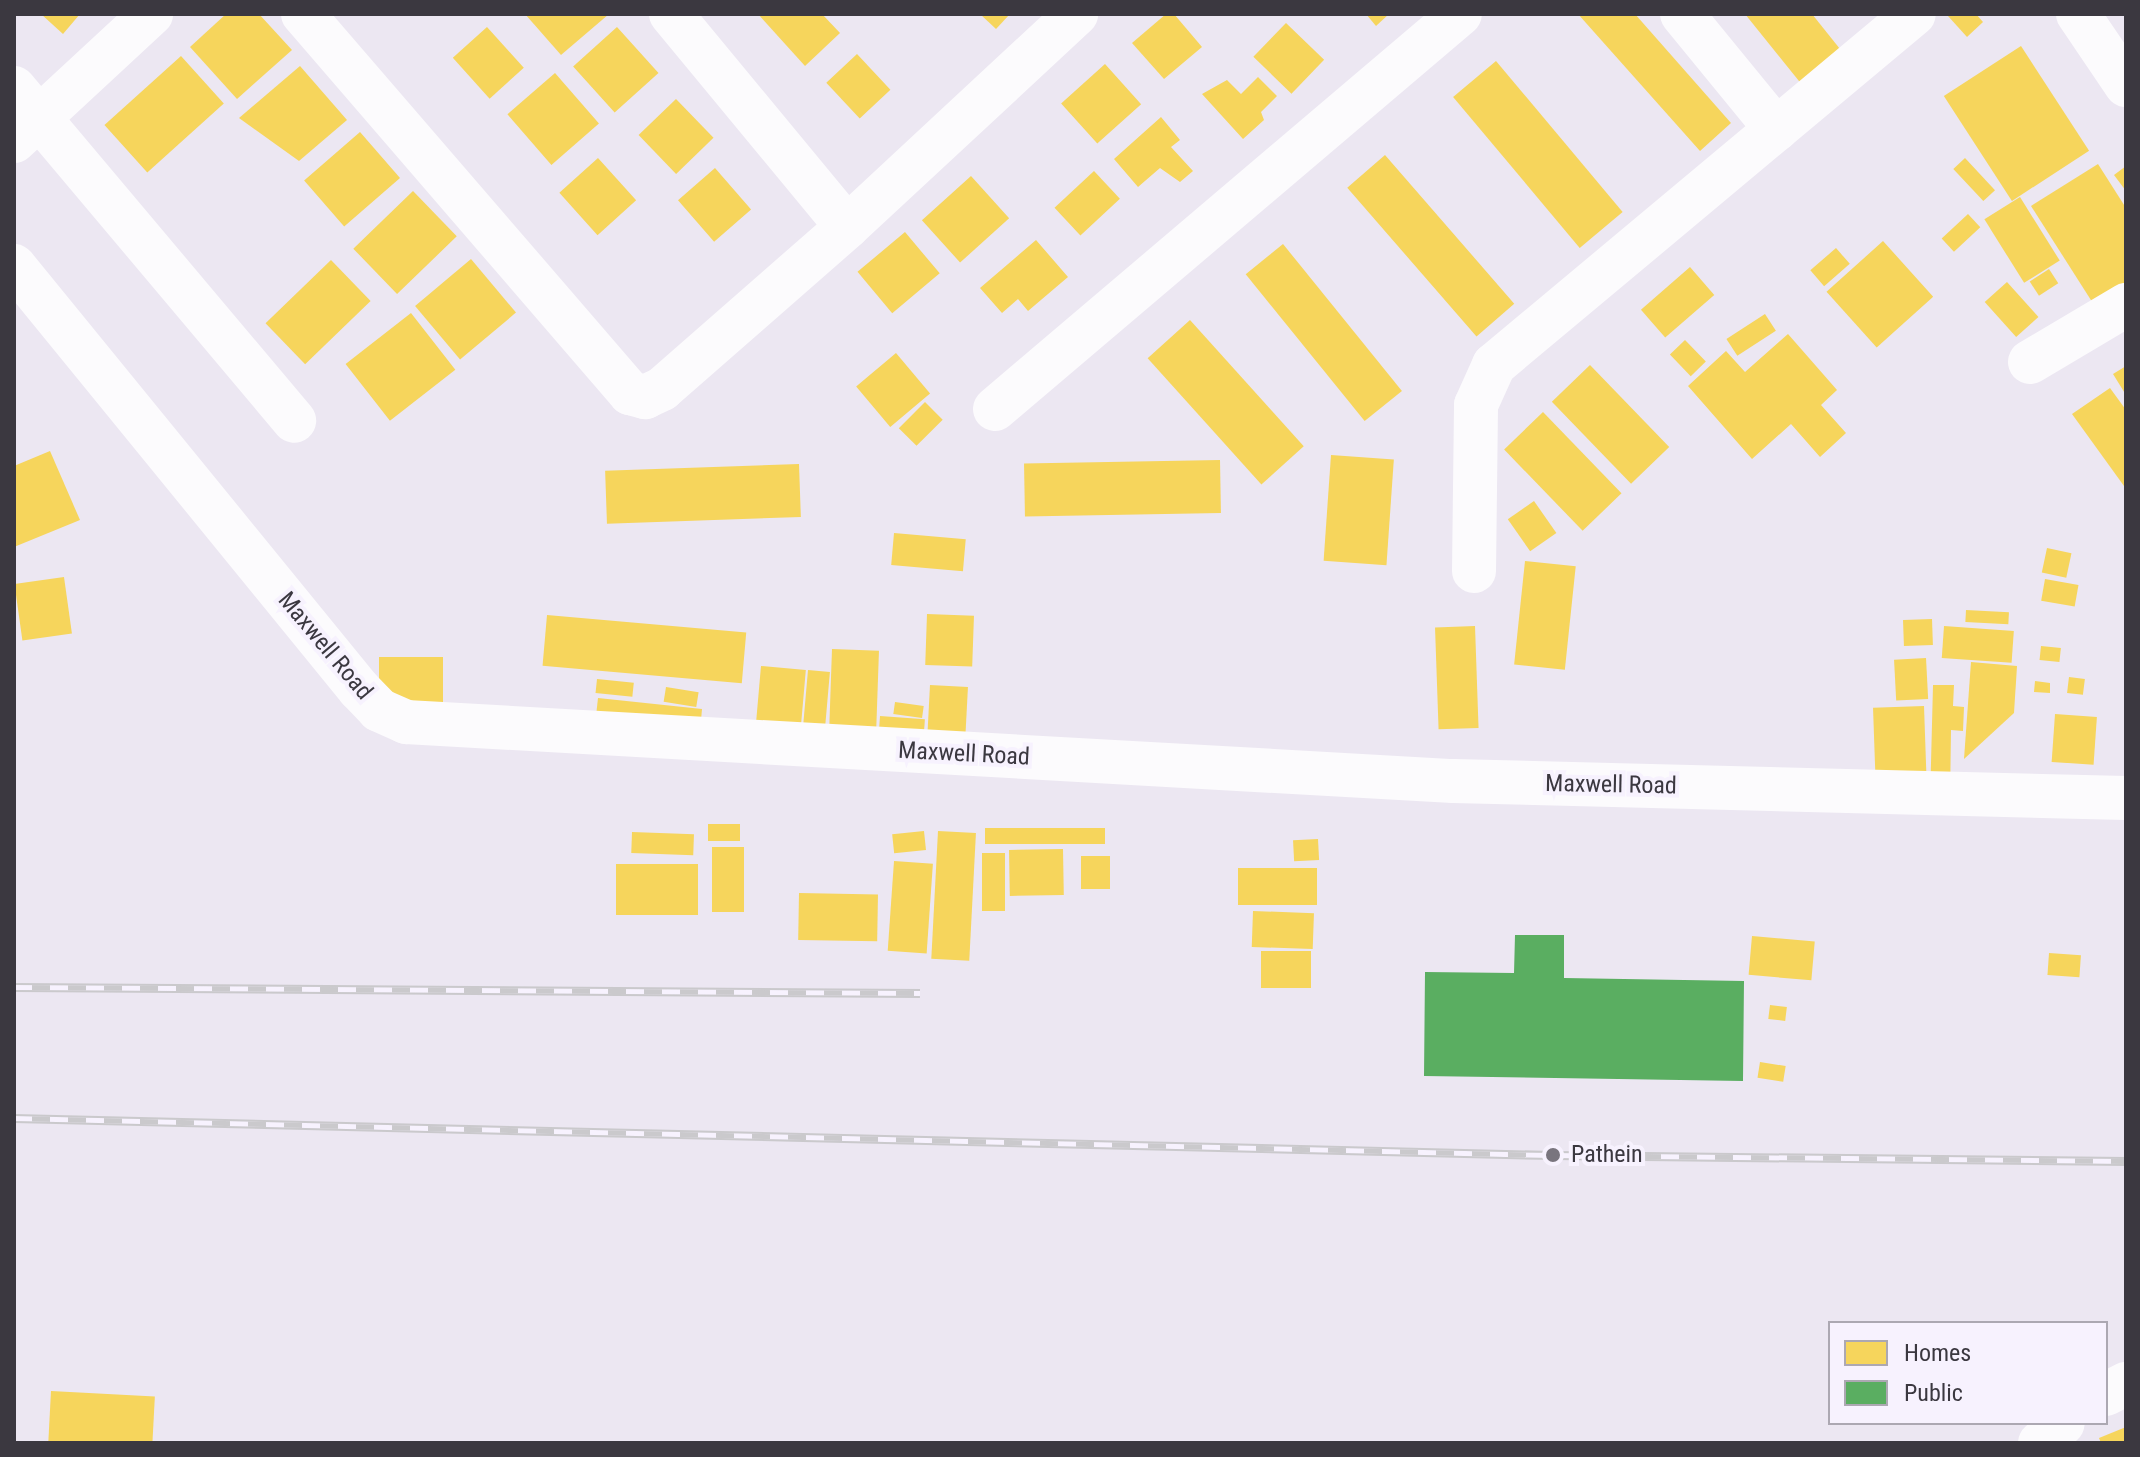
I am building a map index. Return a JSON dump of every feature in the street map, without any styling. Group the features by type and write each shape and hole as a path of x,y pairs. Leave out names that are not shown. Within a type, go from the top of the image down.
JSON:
{"street":[{"path":"151,14 22,116 294,421"},
{"path":"303,14 630,393 645,397 662,389 847,227 1076,14"},
{"path":"671,14 847,227"},
{"path":"995,409 1460,14"},
{"path":"1682,14 1776,129"},
{"path":"1474,571 1476,405 1494,365 1914,14"},
{"path":"2078,14 2126,85"},
{"name":"Maxwell Road","path":"14,266 359,689 379,710 406,722 1453,781 2126,798"},
{"path":"2030,362 2126,305"},
{"path":"2108,1393 2126,1384"},
{"path":"2040,1443 2061,1425"}],"building: Homes":[{"path":"41,14 80,14 63,34"},
{"path":"226,14 259,14 292,50 237,99 190,47"},
{"path":"525,14 609,14 561,55"},
{"path":"758,14 822,14 840,33 805,66"},
{"path":"980,14 1010,14 996,29"},
{"path":"1166,14 1174,14 1202,47 1164,79 1132,43"},
{"path":"1366,14 1389,14 1376,26"},
{"path":"1578,14 1635,14 1731,123 1700,151"},
{"path":"1745,14 1812,14 1844,54 1803,86"},
{"path":"1976,14 1983,22 1967,37 1948,16"},
{"path":"1286,23 1324,60 1291,94 1253,57"},
{"path":"487,27 524,68 490,99 453,58"},
{"path":"617,27 658,73 615,113 573,66"},
{"path":"2021,46 2089,151 2012,201 1944,96"},
{"path":"857,54 890,90 860,118 826,83"},
{"path":"181,56 224,104 147,172 104,125"},
{"path":"1496,61 1623,212 1580,248 1453,97"},
{"path":"1105,64 1141,104 1097,144 1061,103"},
{"path":"300,66 347,120 299,161 239,118"},
{"path":"555,73 599,124 551,165 507,114"},
{"path":"1258,77 1277,96 1261,112 1264,120 1243,139 1202,94 1227,80 1241,94"},
{"path":"676,99 714,138 676,174 639,135"},
{"path":"1161,117 1180,140 1171,147 1193,171 1180,182 1160,168 1138,187 1114,159"},
{"path":"360,132 400,178 344,227 304,181"},
{"path":"1385,155 1514,304 1477,336 1347,188"},
{"path":"598,158 636,200 597,235 559,193"},
{"path":"1965,158 1995,190 1983,201 1953,169"},
{"path":"2098,164 2126,208 2126,289 2096,308 2031,206"},
{"path":"2126,166 2126,191 2114,175"},
{"path":"715,168 751,210 714,242 678,200"},
{"path":"1094,171 1120,199 1080,236 1055,208"},
{"path":"971,176 1009,218 960,263 922,220"},
{"path":"413,191 457,236 397,294 353,249"},
{"path":"2020,197 2060,261 2024,283 1984,219"},
{"path":"1968,214 1980,227 1954,252 1942,239"},
{"path":"905,232 940,273 892,313 858,272"},
{"path":"1036,240 1068,277 1028,311 1018,299 1002,313 980,288"},
{"path":"1883,241 1933,297 1877,348 1827,292"},
{"path":"1283,244 1402,391 1365,421 1246,274"},
{"path":"1836,248 1850,264 1824,286 1810,270"},
{"path":"471,259 516,313 460,360 415,306"},
{"path":"331,260 371,301 305,364 266,323"},
{"path":"1690,267 1714,295 1665,338 1641,310"},
{"path":"2049,269 2058,283 2039,296 2030,282"},
{"path":"2007,282 2038,317 2016,337 1985,302"},
{"path":"411,313 455,370 390,421 346,364"},
{"path":"1765,314 1776,331 1737,356 1726,339"},
{"path":"1190,320 1304,446 1261,484 1148,358"},
{"path":"1788,334 1837,390 1821,405 1846,433 1820,457 1791,424 1752,459 1688,386 1726,351 1745,372"},
{"path":"1685,340 1706,362 1691,376 1670,355"},
{"path":"896,353 930,394 890,427 856,386"},
{"path":"1590,365 1669,447 1631,484 1552,402"},
{"path":"2126,366 2126,395 2113,374"},
{"path":"2110,388 2126,410 2124,486 2072,414"},
{"path":"925,402 943,420 917,446 899,428"},
{"path":"1543,412 1621,493 1583,531 1504,450"},
{"path":"50,451 80,520 14,547 14,466"},
{"path":"1331,455 1394,459 1386,565 1324,561"},
{"path":"1220,460 1221,513 1025,516 1024,463"},
{"path":"799,464 801,517 607,524 605,471"},
{"path":"1534,501 1556,533 1530,551 1508,519"},
{"path":"894,533 966,539 963,571 891,565"},
{"path":"2047,548 2071,553 2066,578 2042,572"},
{"path":"1525,561 1576,566 1565,670 1514,664"},
{"path":"64,577 72,633 22,640 14,584"},
{"path":"2045,579 2078,585 2075,607 2041,601"},
{"path":"1966,610 2009,612 2008,624 1965,622"},
{"path":"927,614 974,616 972,667 925,665"},
{"path":"547,615 746,632 742,683 543,666"},
{"path":"1932,619 1933,645 1904,646 1903,620"},
{"path":"1475,626 1479,728 1439,729 1435,627"},
{"path":"1944,626 2014,631 2012,663 1942,658"},
{"path":"2041,646 2061,648 2059,662 2040,660"},
{"path":"832,649 879,651 875,761 828,759"},
{"path":"379,657 443,657 443,721 379,721"},
{"path":"1926,658 1928,699 1896,701 1894,660"},
{"path":"1971,662 2017,666 2014,713 1964,759"},
{"path":"761,666 806,670 798,762 753,758"},
{"path":"808,670 830,672 822,762 800,760"},
{"path":"2069,677 2085,679 2083,695 2067,693"},
{"path":"597,679 634,683 632,697 596,693"},
{"path":"2035,681 2050,683 2050,693 2034,692"},
{"path":"930,685 968,687 965,744 927,742"},
{"path":"1933,685 1954,685 1953,706 1964,707 1963,731 1951,730 1950,802 1930,802"},
{"path":"666,687 699,692 696,707 664,702"},
{"path":"598,698 702,709 698,755 594,734"},
{"path":"895,702 924,706 922,718 893,714"},
{"path":"1924,706 1927,800 1876,802 1873,708"},
{"path":"2055,714 2097,717 2094,765 2052,762"},
{"path":"880,716 925,719 921,771 876,768"},
{"path":"708,824 740,824 740,841 708,841"},
{"path":"985,828 1105,828 1105,844 985,844"},
{"path":"924,831 926,850 894,853 892,834"},
{"path":"938,831 976,833 969,961 931,959"},
{"path":"632,832 694,834 693,855 631,853"},
{"path":"1318,839 1319,860 1294,861 1293,840"},
{"path":"712,847 744,847 744,912 712,912"},
{"path":"1063,849 1064,895 1010,896 1009,850"},
{"path":"982,853 1005,853 1005,911 982,911"},
{"path":"1081,856 1110,856 1110,889 1081,889"},
{"path":"894,861 933,864 927,954 888,951"},
{"path":"616,864 698,864 698,915 616,915"},
{"path":"1238,868 1317,868 1317,905 1238,905"},
{"path":"799,893 878,894 877,941 798,940"},
{"path":"1253,911 1314,913 1313,949 1252,947"},
{"path":"1752,936 1815,941 1811,980 1749,975"},
{"path":"1261,951 1311,951 1311,988 1261,988"},
{"path":"2049,953 2081,955 2079,977 2047,975"},
{"path":"1770,1005 1787,1007 1785,1021 1768,1019"},
{"path":"1760,1062 1786,1066 1783,1082 1757,1078"},
{"path":"51,1391 155,1396 152,1443 48,1443"},
{"path":"2126,1427 2126,1443 2101,1443 2099,1438"}],"building: Public":[{"path":"1515,935 1564,935 1564,978 1744,981 1743,1081 1424,1076 1425,972 1514,973"}],"railway":[{"path":"14,987 920,993"},
{"path":"14,1118 1553,1155 2126,1161"}],"place":[{"name":"Pathein","path":"1553,1155"}]}
